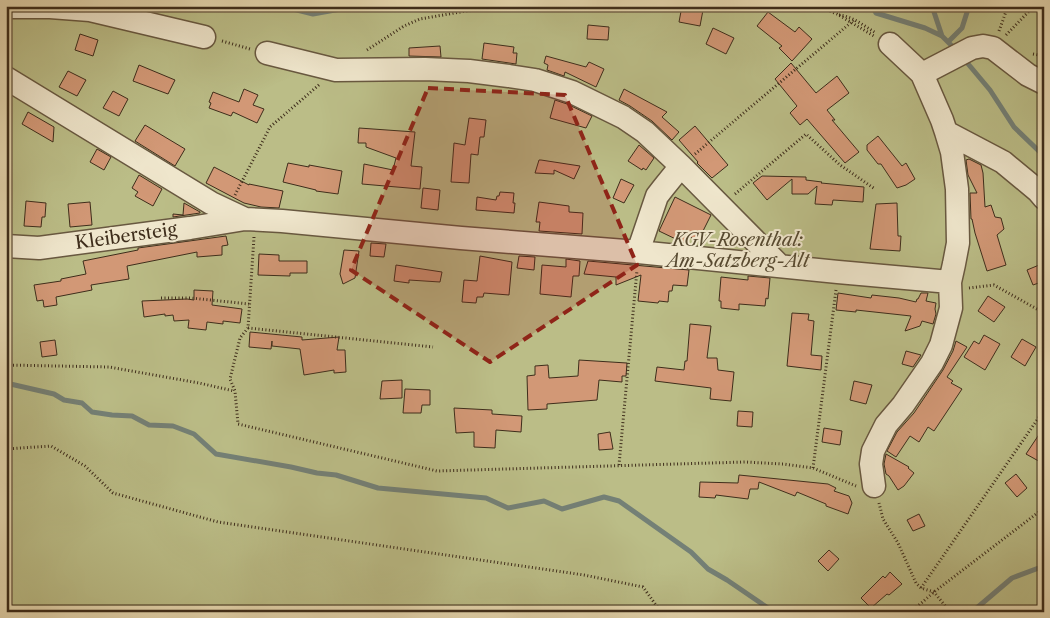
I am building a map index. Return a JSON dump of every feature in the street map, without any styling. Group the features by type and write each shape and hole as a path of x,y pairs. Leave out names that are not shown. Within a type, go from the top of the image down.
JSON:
{"street":[{"path":"6,7 50,7 90,10 204,36"},
{"path":"874,486 871,464 873,450 886,425 903,405 942,345 951,308 950,282 958,243 957,189 952,152 927,71 910,61 884,39"},
{"path":"927,71 972,48 985,47 1044,83"},
{"path":"267,53 336,70 425,68 469,71 535,80 572,92 623,117 645,132 722,206 780,266"},
{"path":"6,78 211,203 242,216 460,238 638,252 950,282"},
{"path":"946,132 1003,162 1044,198"},
{"path":"638,252 657,196 681,166"},
{"name":"Kleibersteig","path":"6,246 39,248 181,229 242,216"}],"path":[{"path":"366,50 404,26 420,20 473,10 527,6"},
{"path":"817,6 853,22 884,39"},
{"path":"985,47 1008,6"},
{"path":"985,47 1034,6"},
{"path":"853,22 884,39"},
{"path":"681,166 853,22"},
{"path":"204,36 267,53"},
{"path":"321,83 270,127 242,216 249,304 248,328 240,338 230,379 235,391 238,424 437,471 745,462 813,468 860,488 874,486 883,519 898,543 916,583 921,588 934,592 950,612"},
{"path":"722,206 806,134 840,165 875,189"},
{"path":"619,465 638,252"},
{"path":"813,468 838,272"},
{"path":"950,282 959,289 994,285 1044,313"},
{"path":"161,298 191,298 249,304"},
{"path":"248,328 433,347"},
{"path":"6,365 109,367 235,391"},
{"path":"921,588 1044,410"},
{"path":"6,449 51,446 85,466 113,493 218,522 574,574 643,586 662,612"},
{"path":"911,612 934,592 1044,508"}],"highlighted area":[{"path":"428,88 565,95 637,265 490,362 351,270"}],"green space":[{"name":"KGV-Rosenthal: Am-Satzberg-Alt","path":"6,6 1044,6 1044,612 6,612"}],"building":[{"path":"682,6 703,10 700,26 679,22"},
{"path":"768,12 795,32 799,27 812,39 792,61 779,48 782,46 757,26"},
{"path":"588,25 609,27 608,40 587,39"},
{"path":"713,28 734,38 726,54 706,44"},
{"path":"80,34 98,40 93,56 75,50"},
{"path":"484,43 514,47 513,53 517,53 516,64 482,59"},
{"path":"440,46 441,57 409,56 409,48"},
{"path":"546,56 586,67 589,62 604,69 596,87 565,72 564,76 547,70 548,65 544,63"},
{"path":"791,63 816,93 837,76 849,93 827,110 835,120 832,120 859,152 845,163 807,119 800,125 790,113 797,106 775,79"},
{"path":"139,65 175,80 168,94 133,81"},
{"path":"68,71 86,80 77,96 59,87"},
{"path":"244,89 258,95 253,105 264,109 257,123 233,112 231,116 209,108 213,92 239,102"},
{"path":"624,89 667,112 662,117 679,132 672,140 652,121 619,100"},
{"path":"113,91 128,99 119,116 103,108"},
{"path":"555,100 592,116 586,128 550,118"},
{"path":"28,112 54,127 53,142 22,124"},
{"path":"469,118 486,120 484,137 480,137 478,155 471,154 469,183 451,182 454,143 465,145"},
{"path":"145,125 185,149 175,166 135,141"},
{"path":"695,126 728,165 712,178 679,140"},
{"path":"359,128 415,132 411,166 422,167 420,189 362,184 364,164 393,170 396,158 366,147 366,143 358,143"},
{"path":"878,136 902,166 906,163 915,179 897,188 881,164 878,164 867,150 867,145"},
{"path":"639,145 654,158 646,170 643,168 642,170 628,161"},
{"path":"97,149 111,157 104,170 90,162"},
{"path":"969,159 981,165 985,207 991,205 995,217 1001,218 1004,229 997,235 1006,265 987,271 971,219 970,193 977,193 968,175 966,160"},
{"path":"539,160 580,166 574,179 554,170 554,174 535,173"},
{"path":"288,163 342,171 338,194 316,191 283,182"},
{"path":"214,167 249,185 283,191 279,208 261,207 244,203 206,183"},
{"path":"139,175 162,189 153,206 135,196 138,192 132,188"},
{"path":"762,176 806,177 806,180 821,183 864,187 863,202 833,200 832,205 815,204 817,186 808,194 792,194 792,179 767,200 753,183"},
{"path":"621,179 634,185 624,203 613,198"},
{"path":"423,188 440,190 438,210 421,208"},
{"path":"500,192 514,193 514,213 476,210 477,197 496,200"},
{"path":"675,197 711,215 698,241 688,236 684,243 659,231"},
{"path":"26,201 46,203 45,217 42,217 41,227 24,226"},
{"path":"90,202 92,225 70,227 68,204"},
{"path":"539,202 569,206 569,212 583,213 582,234 539,231 540,222 536,222"},
{"path":"184,203 200,213 173,217 173,214 183,215"},
{"path":"897,203 898,236 901,236 900,251 870,249 876,204"},
{"path":"226,236 228,245 222,246 222,255 197,257 197,252 127,266 129,279 91,285 92,290 56,297 57,305 44,307 43,300 37,301 34,285 61,281 61,279 86,274 83,261 138,250 138,248"},
{"path":"371,243 386,244 384,257 370,256"},
{"path":"344,250 359,251 355,278 343,284 340,274"},
{"path":"259,254 279,255 279,261 307,261 307,273 290,273 290,276 258,275"},
{"path":"480,256 512,262 509,295 484,293 483,297 477,297 476,303 462,302 464,280 477,281"},
{"path":"519,256 535,257 534,270 517,268"},
{"path":"566,259 580,261 579,276 573,276 571,297 540,294 542,265 566,267"},
{"path":"588,261 689,270 687,286 673,285 672,291 669,291 668,302 638,301 641,275 616,285 616,277 584,274"},
{"path":"1044,263 1044,281 1033,285 1027,270"},
{"path":"396,265 442,272 440,282 409,280 409,283 394,281"},
{"path":"748,276 770,278 768,299 766,298 765,306 739,304 739,310 721,308 721,301 719,301 721,277 748,280"},
{"path":"194,290 213,291 212,305 242,309 240,323 223,321 223,324 207,322 206,330 188,328 189,320 174,321 173,315 165,316 165,314 144,317 142,301 194,300"},
{"path":"838,293 871,298 872,295 899,298 916,302 921,293 928,293 926,301 936,303 936,314 933,324 922,321 920,326 905,331 911,316 856,310 856,312 836,310"},
{"path":"988,296 1005,307 994,322 978,311"},
{"path":"792,313 809,314 808,320 814,321 811,355 822,356 821,370 787,366"},
{"path":"690,324 711,326 707,358 717,358 718,370 734,372 731,401 710,399 711,388 655,381 657,367 684,370 685,361 687,361"},
{"path":"250,332 302,337 302,340 339,337 337,350 345,350 346,372 334,373 334,370 304,375 300,349 272,346 272,341 271,349 249,347"},
{"path":"984,335 1000,344 985,370 964,357 974,341 979,344"},
{"path":"1022,339 1036,347 1025,366 1011,357"},
{"path":"55,340 57,355 42,357 40,342"},
{"path":"956,341 967,347 947,377 953,381 951,383 962,389 934,431 928,427 919,442 910,436 896,457 887,451 897,432 914,413 943,370"},
{"path":"906,351 921,355 913,367 902,364"},
{"path":"579,360 627,363 626,376 622,376 622,382 599,380 597,400 547,404 547,409 528,410 527,376 535,375 535,366 548,365 549,378 578,376"},
{"path":"402,380 402,398 380,399 382,381"},
{"path":"854,381 872,385 866,404 850,400"},
{"path":"405,389 430,390 430,405 422,405 421,413 403,413"},
{"path":"454,408 492,410 492,414 522,416 521,432 496,430 495,448 474,447 474,432 456,433"},
{"path":"738,411 753,412 752,427 737,426"},
{"path":"1044,427 1044,464 1026,454"},
{"path":"824,428 842,431 840,445 822,442"},
{"path":"610,432 613,449 599,450 598,434"},
{"path":"886,454 909,467 914,473 904,486 898,490 886,474 884,464"},
{"path":"1016,474 1027,488 1017,497 1005,483"},
{"path":"739,475 828,484 836,488 834,491 849,496 852,503 848,514 797,492 795,496 759,482 758,489 750,489 748,499 716,495 715,498 699,497 700,482 738,483"},
{"path":"919,514 925,526 913,531 907,520"},
{"path":"829,550 839,559 828,571 818,561"},
{"path":"890,572 902,584 871,608 861,598 883,576 885,578"}],"waterway":[{"path":"281,6 313,14 357,6"},
{"path":"872,6 876,13 925,28 942,36 955,49"},
{"path":"932,6 942,36"},
{"path":"949,41 962,28 969,6"},
{"path":"964,59 990,90 1014,127 1044,156"},
{"path":"6,383 54,394 64,400 82,403 92,412 132,416 149,425 173,426 194,434 216,454 336,475 378,488 486,498 508,508 544,501 562,509 604,497 619,501 691,552 708,569 776,612"},
{"path":"972,612 1012,578 1044,566"}]}
